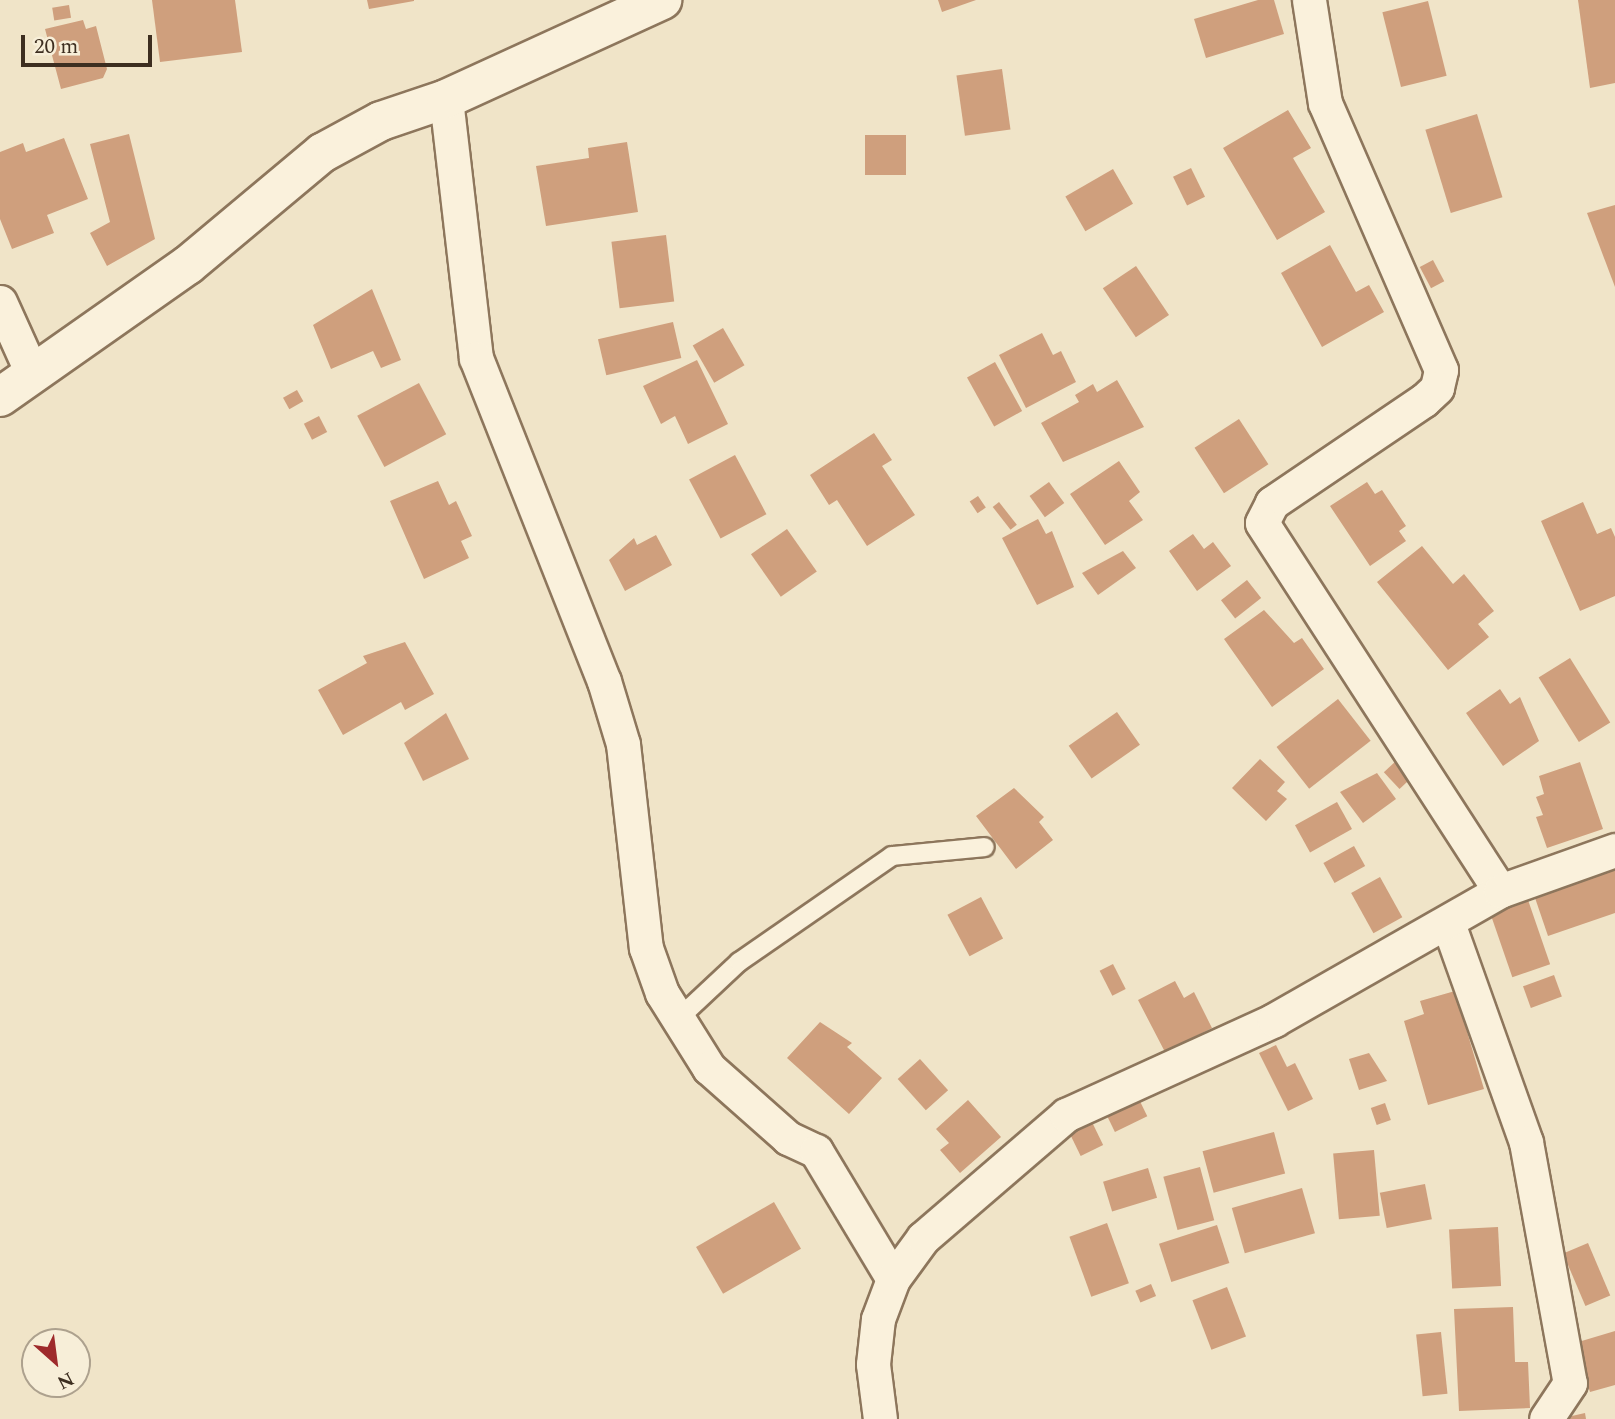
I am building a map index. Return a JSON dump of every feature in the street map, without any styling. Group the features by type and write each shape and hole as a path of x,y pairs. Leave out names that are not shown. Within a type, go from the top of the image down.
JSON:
{"street":[{"path":"0,397 188,265 323,153 382,121 446,99 662,0"},
{"path":"1309,0 1325,103 1441,370 1437,388 1424,400 1272,503 1262,523 1500,891"},
{"path":"446,99 476,358 604,681 622,744 646,948 677,1020 709,1068 788,1138 816,1151 893,1279"},
{"path":"0,302 32,373"},
{"path":"880,1419 873,1364 878,1319 893,1279 923,1238 1066,1115 1274,1020 1500,891 1615,850"},
{"path":"1448,923 1526,1142 1570,1383 1545,1419"}],"lane":[{"path":"677,1020 739,962 892,856 985,847"}],"building":[{"path":"152,0 235,0 242,52 160,62"},
{"path":"367,0 414,0 414,1 369,9"},
{"path":"938,0 976,0 942,12"},
{"path":"1258,0 1274,0 1284,34 1206,58 1194,19"},
{"path":"1578,0 1615,0 1615,83 1590,88"},
{"path":"1428,1 1447,76 1401,87 1382,12"},
{"path":"69,5 71,18 54,20 52,8"},
{"path":"83,20 86,29 96,26 107,69 103,78 61,89 45,29"},
{"path":"1002,69 1010,129 965,136 956,75"},
{"path":"1288,110 1311,148 1293,158 1325,212 1277,240 1223,148"},
{"path":"1477,114 1502,197 1451,213 1425,130"},
{"path":"129,134 155,239 107,266 90,233 110,222 90,144"},
{"path":"865,135 906,135 906,175 865,175"},
{"path":"64,138 88,199 47,215 54,233 12,249 0,219 0,152 23,143 26,152"},
{"path":"627,142 638,212 546,226 536,166 589,158 588,148"},
{"path":"1191,168 1205,197 1187,206 1173,177"},
{"path":"1113,169 1133,204 1085,231 1065,196"},
{"path":"1615,205 1615,287 1587,213"},
{"path":"666,235 674,302 620,308 611,242"},
{"path":"1330,245 1356,292 1369,285 1384,312 1322,347 1281,273"},
{"path":"1433,260 1444,281 1431,288 1420,267"},
{"path":"1136,266 1169,315 1136,337 1103,288"},
{"path":"372,289 401,360 381,368 373,351 331,369 313,325"},
{"path":"673,322 681,358 606,375 598,339"},
{"path":"723,328 744,365 714,383 693,346"},
{"path":"1042,333 1053,355 1061,351 1076,382 1026,408 999,355"},
{"path":"697,360 728,424 688,444 675,416 661,424 643,386"},
{"path":"995,362 1022,411 994,426 967,378"},
{"path":"1117,380 1144,427 1063,462 1041,423 1079,402 1075,395 1093,384 1097,392"},
{"path":"419,383 446,434 384,467 357,416"},
{"path":"297,390 303,401 289,409 283,398"},
{"path":"319,416 327,432 312,440 304,424"},
{"path":"1239,419 1268,464 1224,493 1195,448"},
{"path":"874,433 892,460 882,466 915,515 867,546 837,500 829,505 810,475"},
{"path":"735,455 766,514 721,539 689,479"},
{"path":"1119,461 1140,492 1129,501 1143,520 1105,545 1070,494"},
{"path":"438,481 449,505 456,501 472,536 461,541 469,558 424,579 390,501"},
{"path":"1049,482 1064,503 1045,517 1030,496"},
{"path":"1367,482 1375,494 1382,490 1406,526 1399,531 1406,541 1370,566 1330,506"},
{"path":"978,496 986,508 978,513 970,502"},
{"path":"999,502 1017,525 1011,530 993,507"},
{"path":"1583,502 1597,534 1611,528 1615,537 1615,596 1580,611 1541,521"},
{"path":"1038,519 1046,534 1052,531 1074,587 1037,605 1002,538"},
{"path":"787,529 817,572 781,597 751,554"},
{"path":"1193,534 1204,549 1213,542 1231,566 1197,591 1169,551"},
{"path":"656,535 672,565 625,591 609,560 634,538 637,545"},
{"path":"1422,546 1453,584 1464,574 1494,611 1478,624 1489,637 1448,670 1377,582"},
{"path":"1123,551 1136,568 1098,595 1082,573"},
{"path":"1247,580 1261,598 1235,618 1221,600"},
{"path":"1264,610 1294,643 1302,638 1324,669 1272,707 1224,639"},
{"path":"405,642 434,694 405,710 401,702 343,735 318,690 367,663 363,656"},
{"path":"1570,658 1610,722 1579,742 1539,678"},
{"path":"1500,689 1510,704 1520,697 1539,741 1503,766 1466,713"},
{"path":"1338,699 1371,741 1309,789 1277,747"},
{"path":"1117,712 1140,745 1092,779 1069,746"},
{"path":"446,713 469,759 423,781 404,743"},
{"path":"1260,759 1285,782 1277,791 1287,799 1266,821 1232,788"},
{"path":"1397,760 1413,777 1400,789 1384,772"},
{"path":"1580,762 1603,829 1547,848 1536,817 1543,815 1536,797 1544,794 1539,776"},
{"path":"1377,773 1396,799 1363,823 1340,792"},
{"path":"1014,788 1044,817 1039,822 1053,840 1016,869 976,816"},
{"path":"1337,802 1352,829 1310,852 1295,825"},
{"path":"1354,846 1365,866 1335,883 1323,863"},
{"path":"1615,861 1615,913 1548,936 1532,889"},
{"path":"1380,877 1402,917 1373,933 1351,893"},
{"path":"981,897 1003,938 970,956 947,915"},
{"path":"1528,900 1550,964 1512,977 1490,913"},
{"path":"1113,964 1126,989 1112,996 1100,971"},
{"path":"1554,975 1562,997 1531,1008 1523,986"},
{"path":"1175,981 1184,998 1194,992 1212,1028 1165,1052 1138,1000"},
{"path":"1455,991 1484,1089 1428,1105 1404,1021 1424,1014 1420,1001"},
{"path":"820,1022 852,1043 847,1047 882,1078 849,1114 787,1058"},
{"path":"1276,1045 1287,1067 1295,1063 1313,1099 1288,1111 1259,1053"},
{"path":"1369,1053 1387,1081 1359,1090 1349,1059"},
{"path":"920,1059 948,1090 926,1110 898,1079"},
{"path":"1135,1091 1147,1116 1115,1132 1103,1107"},
{"path":"968,1100 1001,1137 960,1173 940,1150 949,1143 936,1129"},
{"path":"1385,1103 1391,1120 1377,1125 1371,1108"},
{"path":"1090,1118 1103,1145 1081,1156 1068,1129"},
{"path":"1274,1132 1285,1174 1214,1193 1203,1151"},
{"path":"1374,1150 1380,1216 1339,1219 1333,1154"},
{"path":"1200,1167 1214,1220 1178,1230 1163,1177"},
{"path":"1148,1168 1157,1198 1112,1211 1103,1182"},
{"path":"1425,1184 1432,1219 1387,1228 1380,1193"},
{"path":"1302,1188 1315,1233 1245,1253 1232,1208"},
{"path":"774,1202 801,1249 723,1294 696,1247"},
{"path":"1107,1223 1129,1283 1091,1297 1069,1237"},
{"path":"1217,1225 1229,1263 1171,1282 1159,1244"},
{"path":"1498,1227 1501,1286 1452,1288 1449,1230"},
{"path":"1588,1243 1610,1295 1585,1306 1563,1254"},
{"path":"1151,1284 1156,1296 1140,1303 1135,1291"},
{"path":"1227,1287 1246,1336 1211,1350 1192,1300"},
{"path":"1513,1307 1515,1362 1528,1362 1530,1408 1459,1411 1454,1309"},
{"path":"1615,1331 1615,1385 1590,1392 1575,1343"},
{"path":"1441,1332 1447,1394 1423,1396 1416,1335"},
{"path":"1585,1413 1586,1419 1563,1419 1563,1418"}]}
